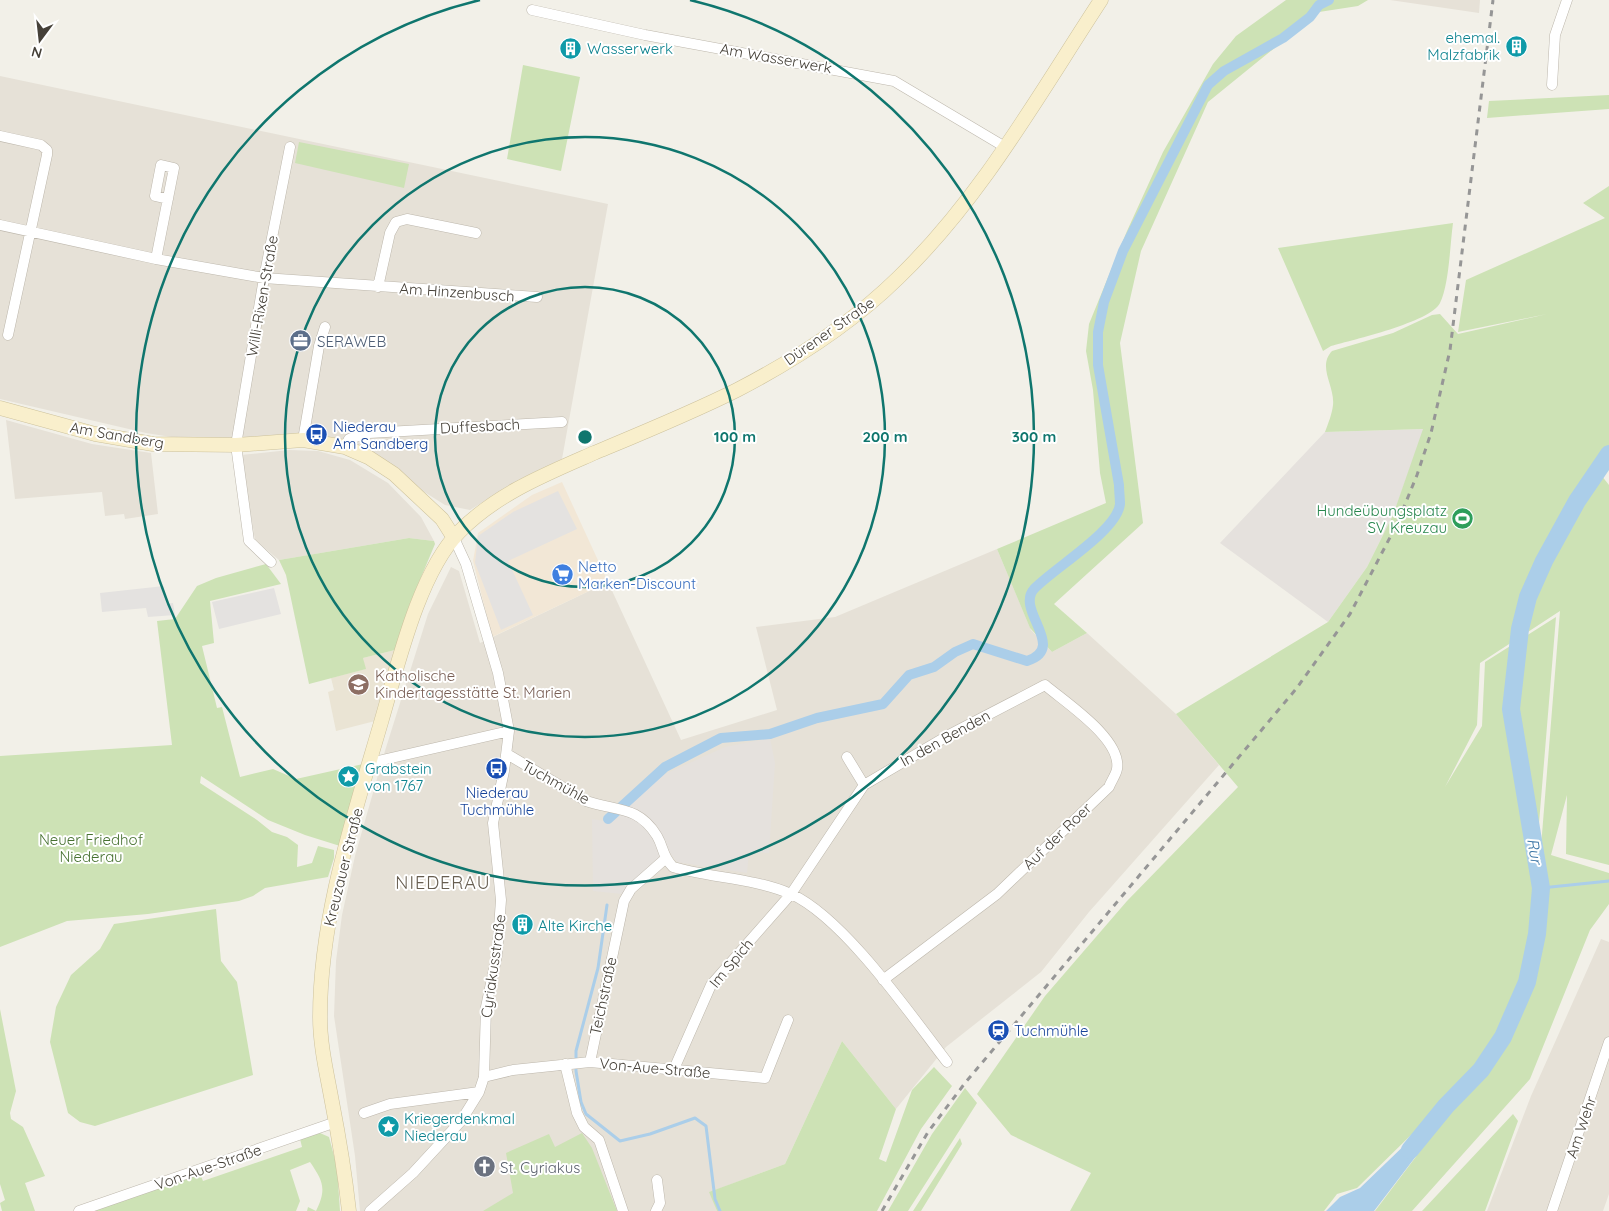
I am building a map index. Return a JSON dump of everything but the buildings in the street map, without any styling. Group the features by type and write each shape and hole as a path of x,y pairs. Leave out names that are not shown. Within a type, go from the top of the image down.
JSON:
{"main road":[{"name":"Dürener Straße","path":"454,538 476,516 515,490 737,390 806,350 833,332 902,275 965,204 1005,147 1100,0"},
{"name":"Am Sandberg","path":"0,408 96,434 131,441 187,446 236,445 303,440 345,447 368,457 394,474 442,519 454,538"},
{"name":"Kreuzauer Straße","path":"349,1211 336,1122 322,1047 320,1018 323,961 329,914 369,763 416,609 444,551 454,538"}],"street":[{"path":"1552,85 1555,35 1567,0"},
{"name":"Am Wasserwerk","path":"532,10 645,35 894,81 1005,147"},
{"path":"0,136 42,145 47,150 8,335"},
{"name":"Willi-Rixen-Straße","path":"236,445 264,278 290,147"},
{"path":"156,259 168,199"},
{"name":"Am Hinzenbusch","path":"378,287 390,233 396,222 407,219 476,233"},
{"name":"Am Hinzenbusch","path":"0,225 156,259 264,278 537,297"},
{"path":"303,440 319,346 326,328"},
{"name":"Duffesbach","path":"345,447 350,439 369,433 562,422"},
{"path":"236,445 249,541 270,562"},
{"name":"Cyriakusstraße","path":"370,1211 413,1173 462,1121 484,1077 486,1007 497,955 502,900 493,823 507,754 509,731 498,673 466,564 454,538"},
{"name":"Auf der Roer","path":"883,980 997,894 1108,787 1117,770 1117,754 1108,739 1082,716 1045,685 1027,693"},
{"name":"In den Benden","path":"791,894 864,785 948,735 1027,693"},
{"path":"369,763 509,731"},
{"name":"Tuchmühle","path":"507,754 586,801 616,807 642,817 658,838 665,859"},
{"path":"847,757 864,785"},
{"path":"665,859 673,867 766,886 791,894 810,905 830,921 883,980 947,1062"},
{"name":"Teichstraße","path":"623,1211 599,1140 584,1127 577,1113 576,1063 624,901 631,890 665,859"},
{"name":"Im Spich","path":"674,1068 711,985 791,894"},
{"name":"Von-Aue-Straße","path":"484,1077 576,1063 674,1068 765,1078 788,1020"},
{"name":"Am Wehr","path":"1552,1211 1609,1042"},
{"path":"364,1114 390,1104 478,1092"},
{"name":"Von-Aue-Straße","path":"79,1211 336,1122"},
{"path":"656,1211 660,1203 658,1180"}],"shaded area":[{"path":"1390,0 1480,0 1479,13"},
{"path":"0,76 608,204 562,459 518,480 470,510 445,505 343,441 311,434 239,440 190,440 146,433 0,399"},
{"path":"6,420 92,444 151,453 158,514 125,519 124,514 105,516 102,492 15,499"},
{"path":"1424,429 1393,515 1367,567 1328,622 1220,543 1325,432"},
{"path":"289,450 318,451 350,460 388,483 421,517 434,541 409,538 279,560 255,540 241,455"},
{"path":"562,482 608,582 492,637 473,561 478,533 532,495"},
{"path":"558,491 577,529 508,561 533,615 501,630 475,563 478,536 513,512"},
{"path":"997,549 1031,630 1052,652 1087,633 1176,714 1219,765 1089,912 1041,972 946,1047 896,1109 842,1041 785,1164 710,1192 717,1211 360,1211 355,1156 334,1016 336,961 342,915 355,856 384,754 428,614 451,567 459,571 480,643 608,582 681,740 777,710 756,627 835,617"},
{"path":"164,586 166,604 173,603 175,615 148,617 146,608 102,612 100,593"},
{"path":"274,588 281,614 219,629 212,602"},
{"name":"Katholische Kindertagesstätte St. Marien","path":"395,650 375,721 336,731 328,692 334,690 331,678 365,669 363,658"},
{"path":"770,738 775,763 769,853 749,852 747,873 677,862 667,849 622,894 593,891 592,819 604,821 621,815 654,779 725,747"},
{"path":"1601,939 1609,942 1609,1194 1603,1211 1487,1211 1531,1096"}],"green space":[{"path":"1286,0 1368,0 1358,6 1319,12 1208,102 1141,251 1120,343 1143,523 1054,604 1087,633 1052,652 1030,628 997,549 1106,503 1100,473 1093,390 1086,351 1089,324 1127,231 1163,152 1213,64 1236,36"},
{"path":"523,65 580,77 561,171 507,159"},
{"path":"1609,95 1609,109 1487,118 1489,101"},
{"path":"299,142 409,164 404,188 295,163"},
{"path":"1609,186 1609,465 1601,475 1609,485 1609,865 1566,854 1567,795 1551,855 1609,873 1609,904 1590,930 1530,1079 1412,1211 1375,1211 1424,1146 1430,1128 1481,1072 1505,1040 1530,983 1560,611 1480,663 1477,725 1445,787 1482,726 1485,662 1556,617 1526,981 1501,1034 1479,1069 1444,1104 1422,1131 1412,1134 1357,1188 1337,1194 1324,1211 1070,1211 1091,1173 1011,1135 977,1094 1045,996 1127,901 1238,787 1176,714 1328,622 1367,567 1393,515 1423,429 1325,432 1333,405 1332,391 1326,370 1328,357 1332,351 1393,333 1432,315 1440,314 1458,334 1547,314 1458,332 1466,280 1605,218 1583,203"},
{"path":"1453,223 1445,286 1440,303 1434,310 1407,323 1331,346 1323,351 1278,248"},
{"path":"409,538 434,541 435,544 409,606 395,650 363,658 366,669 309,684 286,575 279,560"},
{"name":"Neuer Friedhof Niederau","path":"266,564 281,584 210,601 214,643 202,646 217,708 222,707 240,777 273,769 296,779 363,764 340,846 305,835 268,820 201,776 200,783 272,832 287,837 298,845 297,867 312,863 318,846 334,850 334,858 328,877 265,888 253,896 239,901 148,914 67,921 0,947 0,756 172,745 157,621 175,619 197,586 216,578"},
{"path":"216,909 221,961 237,982 253,1075 95,1126 80,1122 68,1113 50,1042 56,1007 71,975 100,949 114,924"},
{"path":"0,1009 16,1091 10,1113 11,1119 23,1127 45,1176 25,1183 35,1211 2,1211 0,1203 5,1200 0,1184"},
{"path":"842,1041 896,1109 879,1159 886,1162 912,1090 934,1067 952,1086 921,1129 877,1211 717,1211 709,1192 785,1164"},
{"path":"965,1088 977,1103 908,1211 888,1211 932,1134"},
{"path":"1513,1114 1518,1121 1485,1211 1422,1211"},
{"path":"320,1133 329,1137 337,1167 340,1211 316,1211 322,1197 322,1185 310,1162 290,1170 300,1201 296,1211 90,1211 200,1174 203,1181 302,1147 300,1139"},
{"path":"582,1133 592,1148 617,1211 483,1211 513,1193 506,1153 549,1134 555,1147"},
{"path":"960,1138 962,1144 921,1211 913,1211"},
{"path":"308,1207 316,1211 307,1211"}],"water":[{"path":"1423,1133 1423,1147 1374,1211 1326,1211 1340,1197 1360,1188 1414,1136"}],"waterway":[{"path":"608,819 665,767 721,738 770,734 817,718 883,704 909,675 934,667 955,652 973,644 1027,661 1038,655 1043,647 1042,638 1031,607 1030,598 1034,589 1097,537 1116,515 1120,504 1119,485 1098,365 1098,332 1104,302 1123,251 1208,85 1224,71 1283,38 1310,17 1319,5 1329,0"},
{"name":"Rur","path":"1410,1150 1446,1106 1481,1070 1503,1037 1527,982 1537,934 1541,888 1511,709 1520,629 1528,597 1544,561 1577,501 1609,454"},
{"path":"1541,888 1609,881"},
{"path":"607,905 598,968 576,1051 576,1071 581,1102 586,1114 620,1141 650,1134 695,1118 706,1126 715,1199 720,1211"}],"railway":[{"path":"882,1211 928,1132 965,1083 1296,689 1350,614 1397,524 1417,475 1431,433 1450,350 1493,0"}],"place":[{"name":"ehemal. Malzfabrik","path":"1516,46"},
{"name":"Wasserwerk","path":"571,48"},
{"name":"SERAWEB","path":"301,341"},
{"name":"Niederau Am Sandberg","path":"317,435"},
{"name":"Hundeübungsplatz SV Kreuzau","path":"1463,519"},
{"name":"Netto Marken-Discount","path":"562,575"},
{"name":"Katholische Kindertagesstätte St. Marien","path":"359,684"},
{"name":"Niederau Tuchmühle","path":"497,769"},
{"name":"Grabstein von 1767","path":"349,777"},
{"name":"Alte Kirche","path":"522,925"},
{"name":"Tuchmühle","path":"998,1030"},
{"name":"Kriegerdenkmal Niederau","path":"388,1127"},
{"name":"St. Cyriakus","path":"484,1167"}],"district":[{"name":"NIEDERAU","path":"443,882"}]}
